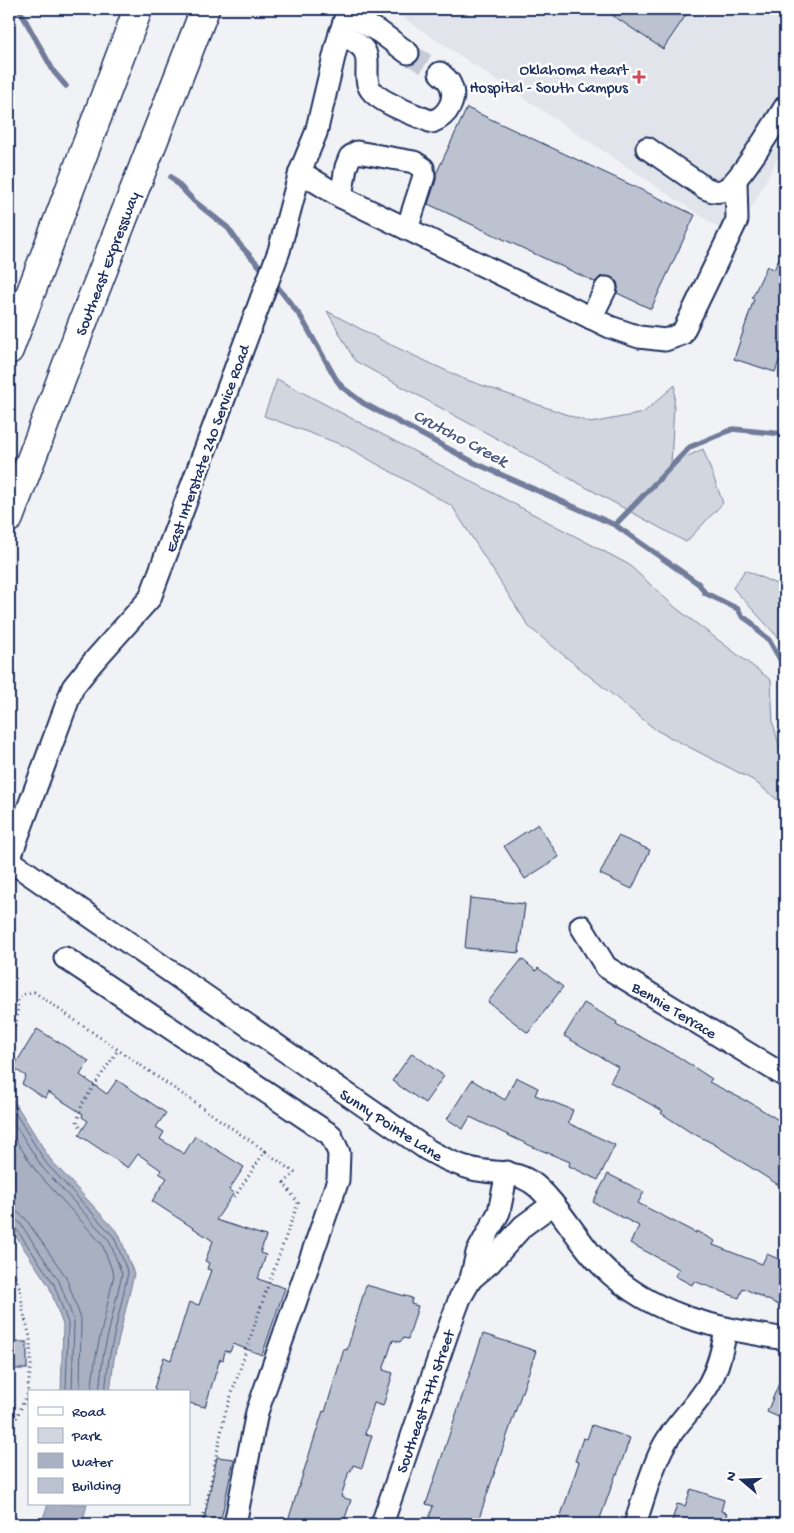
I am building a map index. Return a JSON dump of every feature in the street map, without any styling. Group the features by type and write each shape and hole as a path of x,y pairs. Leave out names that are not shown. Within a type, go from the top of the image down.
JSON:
{"highway":[{"path":"9,350 138,9"},
{"name":"Southeast Expressway","path":"9,518 203,15"}],"street":[{"path":"345,18 381,32 401,47 367,58"},
{"path":"345,18 363,48 367,58 369,88 377,98 432,122 441,119 451,106 453,95 449,82 440,73"},
{"name":"East Interstate 240 Service Road","path":"9,860 73,687 92,662 150,598 279,251 300,172 316,133 345,18"},
{"path":"647,148 705,188 712,191 722,191 736,181 785,106"},
{"path":"341,197 346,168 350,157 357,152 414,162 423,168 424,176 407,229"},
{"path":"300,172 341,197 610,327 638,337 665,340 682,334 737,220 736,181"},
{"path":"584,314 599,285"},
{"name":"Sunny Pointe Lane","path":"9,860 428,1150 445,1160 474,1170 507,1172 531,1182 553,1204 578,1239 600,1265 629,1288 658,1307 726,1329 785,1339"},
{"name":"Bennie Terrace","path":"580,926 606,967 785,1076"},
{"path":"65,958 331,1135 339,1153 338,1180 257,1412 235,1524"},
{"name":"Southeast 77th Street","path":"382,1524 450,1324 460,1298 471,1279 477,1253 499,1212 507,1172"},
{"name":"Southeast 77th Street","path":"471,1279 490,1263 522,1226 553,1204"},
{"path":"495,1219 515,1234"},
{"path":"635,1524 664,1446 675,1428 703,1395 714,1374 722,1352 726,1329"}],"path":[{"path":"9,1045 17,1019 18,1000 23,994 34,992 295,1173 284,1183 298,1202 225,1414 202,1524"},
{"path":"80,1126 77,1122 82,1104 118,1050"},
{"path":"234,1198 265,1151"},
{"path":"9,1263 20,1288 23,1311 30,1337 31,1365 27,1395 16,1419 9,1443"}],"shaded area":[{"name":"Oklahoma Heart Hospital - South Campus","path":"390,9 785,9 785,144 747,216 737,240"}],"green space":[{"path":"327,311 387,343 464,379 591,423 643,413 675,385 671,464 703,449 723,503 686,542 355,361"},
{"path":"277,379 628,564 676,608 771,680 773,723 785,767 785,806 753,780 656,730 529,627 452,506 345,446 264,416"},
{"path":"745,570 785,588 785,645 733,588"}],"water":[{"path":"9,1093 50,1159 119,1234 134,1274 114,1359 110,1390 61,1390 63,1325 49,1286 9,1226"},
{"path":"47,1506 86,1506 82,1524 41,1524"}],"building":[{"path":"603,9 690,9 663,49"},
{"path":"467,108 695,215 651,309 617,293 617,282 611,277 600,277 595,282 428,204 436,180 436,174"},
{"path":"785,245 785,363 779,361 775,372 734,359 754,299 752,298 767,266 774,270"},
{"path":"538,824 559,857 525,879 504,846"},
{"path":"618,836 650,850 632,889 600,874"},
{"path":"470,898 525,904 519,953 465,948"},
{"path":"522,959 536,971 538,968 563,987 528,1033 488,1002"},
{"path":"584,1003 617,1022 616,1024 677,1056 712,1079 709,1082 746,1100 785,1124 785,1189 712,1143 690,1132 661,1113 663,1111 610,1082 618,1067 564,1036"},
{"path":"37,1029 89,1061 80,1075 107,1094 117,1080 166,1113 156,1127 164,1132 160,1139 184,1154 195,1136 244,1167 229,1190 234,1193 216,1220 266,1236 260,1253 266,1255 258,1279 285,1288 262,1355 233,1344 230,1352 225,1351 223,1360 220,1359 205,1407 190,1403 190,1390 156,1390 154,1388 164,1357 171,1360 189,1302 199,1305 211,1270 207,1269 209,1263 205,1261 213,1241 152,1201 167,1178 159,1173 161,1170 138,1154 128,1168 79,1135 88,1121 82,1117 83,1114 48,1092 45,1098 22,1084 26,1076 13,1068"},
{"path":"412,1053 444,1076 425,1103 392,1081"},
{"path":"516,1077 538,1088 535,1095 573,1110 568,1123 615,1145 598,1180 569,1166 570,1162 470,1117 463,1129 447,1119 472,1080 505,1100"},
{"path":"608,1174 644,1192 638,1203 715,1241 713,1245 762,1264 767,1254 785,1262 785,1308 743,1288 739,1298 694,1281 692,1285 675,1276 679,1269 630,1243 639,1226 593,1202"},
{"path":"366,1285 412,1298 411,1304 418,1306 408,1339 403,1338 400,1342 393,1340 383,1370 393,1373 383,1406 374,1403 365,1434 372,1435 362,1468 353,1465 351,1471 349,1471 341,1497 351,1500 343,1524 287,1524 344,1349 347,1350"},
{"path":"483,1334 536,1351 477,1524 427,1524 433,1506 426,1504"},
{"path":"9,1342 27,1342 27,1369 9,1369"},
{"path":"785,1369 785,1420 767,1412"},
{"path":"592,1425 630,1438 598,1524 558,1524 579,1462 575,1461 583,1438 587,1439"},
{"path":"217,1457 234,1459 220,1524 203,1524"},
{"path":"691,1489 724,1500 721,1511 727,1513 723,1524 671,1524 677,1504 685,1506"}],"waterway":[{"name":"Crutcho Creek","path":"19,9 54,72 66,86"},
{"name":"Crutcho Creek","path":"171,177 194,201 228,228 240,245 265,272"},
{"name":"Crutcho Creek","path":"273,281 301,317 336,379 342,387 363,403 475,463 615,525 699,584 705,593 738,609 742,616 769,640 785,666"},
{"path":"615,525 690,447 733,429 785,433"}],"tunnel":[{"path":"408,53 440,73"}],"place":[{"name":"Oklahoma Heart Hospital - South Campus","path":"639,77"}]}
